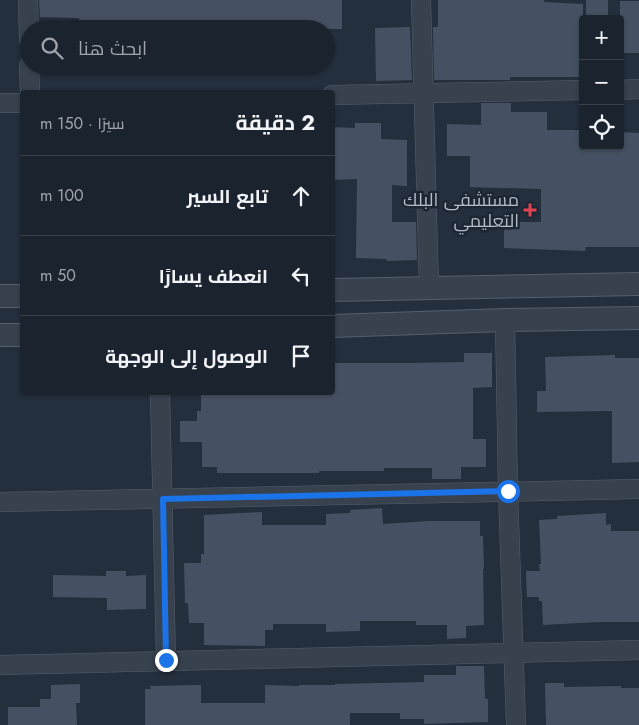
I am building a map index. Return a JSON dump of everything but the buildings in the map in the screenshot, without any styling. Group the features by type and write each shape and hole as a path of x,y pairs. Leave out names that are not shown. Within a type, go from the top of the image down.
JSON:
{"street":[{"path":"28,0 28,20"},
{"path":"422,0 429,288"},
{"path":"29,75 30,90"},
{"path":"624,90 639,89"},
{"path":"335,95 579,90"},
{"path":"0,103 20,103"},
{"path":"335,290 639,284"},
{"path":"0,296 20,296"},
{"path":"335,326 639,318"},
{"path":"505,320 508,491 516,725"},
{"path":"0,335 20,335"},
{"path":"160,395 166,660"},
{"path":"0,502 639,489"},
{"path":"0,665 639,650"}],"place":[{"name":"مستشفى البلك التعليمي","path":"530,210"}],"route":[{"path":"166,660 163,499 508,491"}]}
